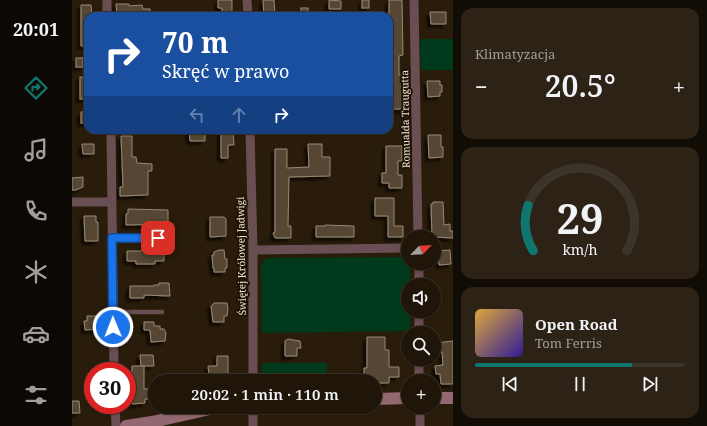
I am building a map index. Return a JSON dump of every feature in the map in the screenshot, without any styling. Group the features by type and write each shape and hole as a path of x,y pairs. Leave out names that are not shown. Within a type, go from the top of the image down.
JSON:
{"street":[{"path":"107,0 107,12"},
{"path":"247,0 248,12"},
{"name":"Romualda Traugutta","path":"414,0 418,230"},
{"path":"111,134 114,362"},
{"name":"Świętej Królowej Jadwigi","path":"250,134 253,250 253,374"},
{"path":"72,202 111,202"},
{"path":"253,250 401,248"},
{"path":"382,399 401,398"},
{"path":"441,398 453,398"},
{"path":"115,414 116,426"},
{"path":"126,426 188,414"},
{"path":"253,414 253,426"},
{"path":"420,414 420,426"}],"lane":[{"path":"112,238 173,238"},
{"path":"113,312 162,312"}],"green space":[{"path":"420,39 453,39 453,70 421,70"},
{"path":"401,257 401,270 410,270 410,278 401,278 401,318 410,318 411,326 401,326 401,331 262,333 261,264 267,258"},
{"path":"262,363 327,363 327,374 262,374"}],"building":[{"path":"218,0 232,0 232,12 222,12 222,8 218,8"},
{"path":"263,0 274,0 275,12 264,12"},
{"path":"329,0 341,1 341,9 329,9"},
{"path":"362,0 369,0 369,8 362,8"},
{"path":"389,0 402,0 403,55 399,56 399,75 404,75 404,109 393,109 393,12 389,12"},
{"path":"116,4 129,4 129,6 142,5 143,9 150,9 150,12 117,12"},
{"path":"81,5 91,5 92,12 84,12 84,46 81,46"},
{"path":"301,8 308,8 308,12 301,12"},
{"path":"430,12 446,12 446,24 431,24"},
{"path":"76,58 83,58 83,67 76,67"},
{"path":"80,77 84,77 84,99 80,99"},
{"path":"427,81 440,81 440,85 442,85 442,92 440,92 440,96 428,97"},
{"path":"81,112 84,112 84,123 81,123"},
{"path":"189,134 205,134 205,141 190,141"},
{"path":"221,134 233,134 234,145 228,145 228,158 221,158"},
{"path":"428,135 441,135 443,157 429,158"},
{"path":"121,136 132,136 132,157 136,157 137,163 152,164 152,171 148,171 148,195 120,196 120,187 123,187"},
{"path":"82,144 94,144 94,154 83,154"},
{"path":"308,144 322,144 322,157 330,157 330,176 289,177 288,226 291,226 291,238 275,238 273,233 275,232 275,149 287,149 287,168 309,167"},
{"path":"386,146 402,146 402,161 398,161 398,175 402,175 402,188 389,188 389,183 382,183 382,173 386,173"},
{"path":"83,177 83,187 72,190 72,178"},
{"path":"375,198 394,198 394,226 403,226 403,230 401,230 401,237 388,237 388,216 375,216"},
{"path":"433,202 443,202 444,225 450,224 450,231 453,231 453,238 441,237 441,230 432,230 431,204 433,204"},
{"path":"128,209 168,210 168,224 126,225 126,214 128,214"},
{"path":"84,216 96,216 96,222 98,222 98,241 85,241"},
{"path":"210,217 224,217 226,219 226,236 210,237"},
{"path":"316,226 354,226 354,237 316,237"},
{"path":"224,250 225,259 227,259 227,268 225,268 225,272 214,272 212,255 214,255 214,252"},
{"path":"450,250 451,264 441,265 441,251"},
{"path":"127,251 164,251 164,261 155,261 155,264 136,264 136,261 127,261"},
{"path":"159,283 169,283 170,296 144,295 144,298 130,298 130,286 154,286 159,285"},
{"path":"214,303 227,303 227,316 224,316 224,322 213,322 211,306"},
{"path":"87,316 99,316 99,329 85,330 84,321 87,321"},
{"path":"144,322 154,322 154,326 160,326 160,329 164,329 166,333 165,341 151,342 150,330 144,330"},
{"path":"367,337 385,337 385,350 389,350 389,367 399,367 399,377 389,377 389,383 382,383 382,374 364,374 364,368 367,368"},
{"path":"288,339 300,341 301,348 297,348 297,356 285,356 285,341"},
{"path":"453,341 453,384 441,384 441,374 436,374 435,366 443,365 441,342"},
{"path":"140,355 153,355 154,366 141,366"},
{"path":"217,356 228,356 228,374 209,374 208,366 217,366"},
{"path":"136,366 144,366 144,389 148,389 148,399 145,399 145,403 136,404"},
{"path":"72,401 79,401 80,413 72,413"}],"route":[{"path":"113,327 112,238 158,238"}]}
